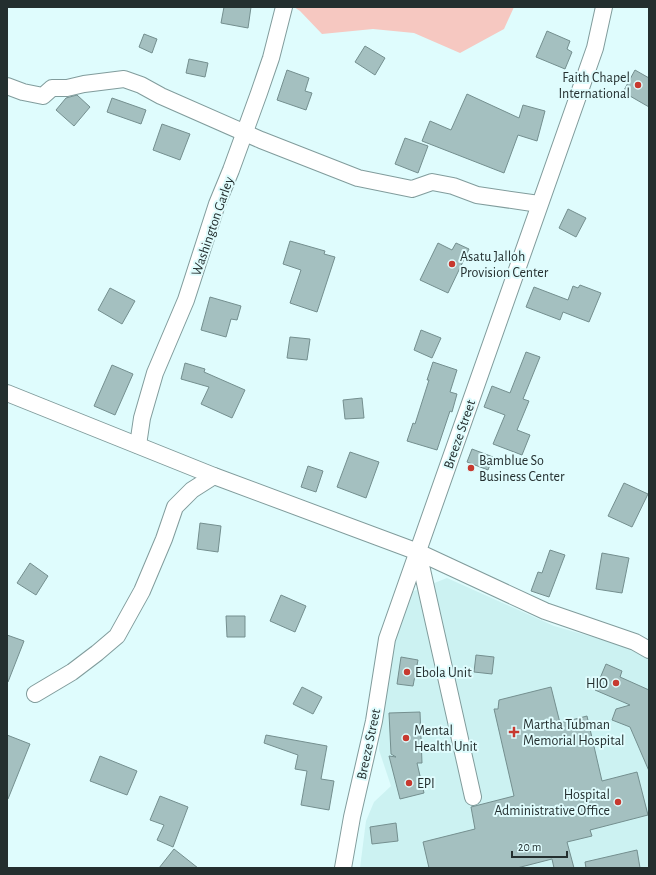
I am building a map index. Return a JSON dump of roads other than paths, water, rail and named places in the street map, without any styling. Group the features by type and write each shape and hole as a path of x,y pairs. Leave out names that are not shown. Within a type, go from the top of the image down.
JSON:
{"street":[{"name":"Washington Garley","path":"138,445 142,418 155,373 186,300 217,204 231,170 271,58 284,7"},
{"name":"Breeze Street","path":"343,868 352,817 374,721 387,639 595,48 604,7"},
{"path":"7,86 23,92 43,96 52,88 67,88 124,78 244,133 338,170 372,181 412,189 432,182 453,186 477,195 540,204"},
{"path":"7,393 214,476 418,552 545,611 644,645"},
{"path":"35,694 72,672 117,636 142,591 164,539 175,507 192,490 214,476"},
{"path":"418,552 473,797"}],"place":[{"name":"Faith Chapel International","path":"638,85"},
{"name":"Asatu Jalloh Provision Center","path":"452,264"},
{"name":"Bamblue So Business Center","path":"471,468"},
{"name":"Ebola Unit","path":"407,672"},
{"name":"HIO","path":"616,683"},
{"name":"Martha Tubman Memorial Hospital","path":"514,732"},
{"name":"Mental Health Unit","path":"406,738"},
{"name":"EPI","path":"409,783"},
{"name":"Hospital Administrative Office","path":"618,802"}]}
